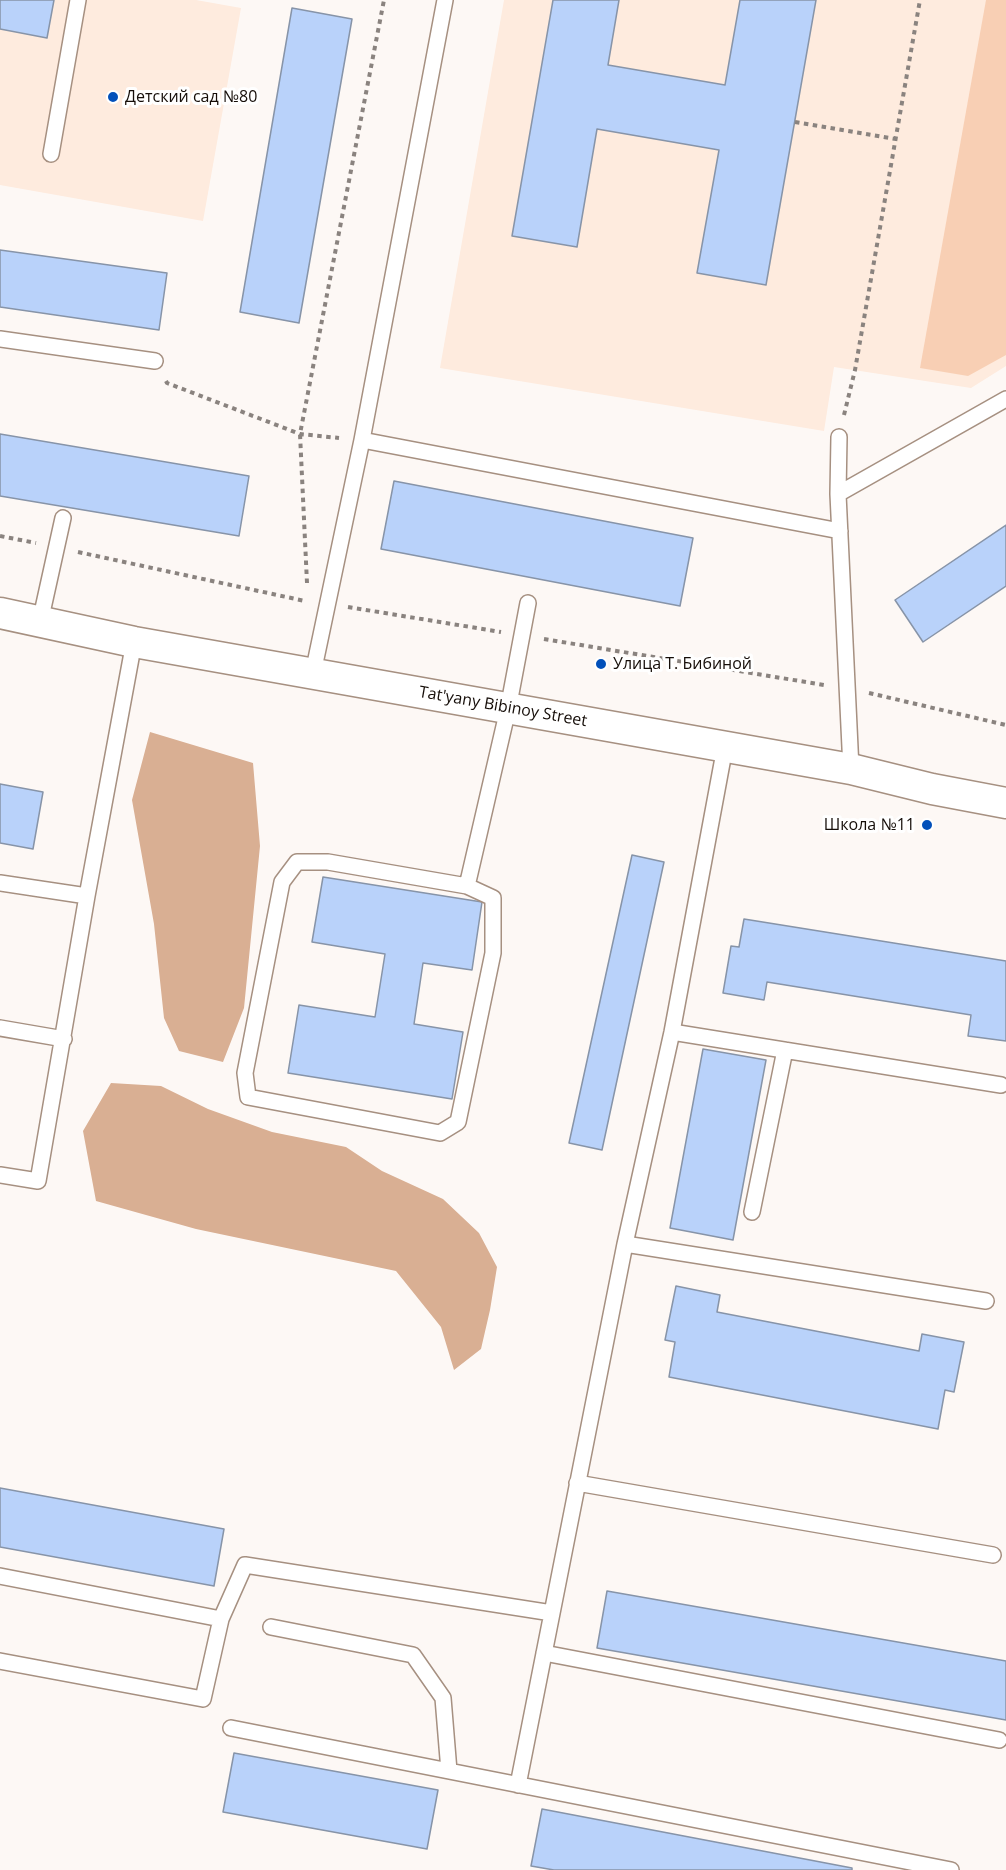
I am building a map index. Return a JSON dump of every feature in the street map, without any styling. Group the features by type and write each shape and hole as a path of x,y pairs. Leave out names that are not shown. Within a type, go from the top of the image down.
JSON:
{"street":[{"name":"Tat'yany Bibinoy Street","path":"0,614 134,642 850,769 932,789 1006,803"}],"lane":[{"path":"51,154 78,0"},
{"path":"313,673 362,440 445,0"},
{"path":"0,339 155,361"},
{"path":"838,494 1006,399"},
{"path":"838,437 838,494 850,769"},
{"path":"362,440 840,531"},
{"path":"40,622 63,518"},
{"path":"467,886 508,709 528,603"},
{"path":"0,1175 38,1181 134,642"},
{"path":"518,1785 625,1244 672,1032 724,747"},
{"path":"297,862 328,862 467,886 493,898 493,953 458,1122 440,1133 248,1097 245,1073 282,882 297,862"},
{"path":"0,883 87,896"},
{"path":"0,1028 64,1039"},
{"path":"672,1032 1001,1085"},
{"path":"752,1212 785,1050"},
{"path":"625,1244 986,1301"},
{"path":"577,1484 993,1555"},
{"path":"0,1661 203,1699 221,1619 245,1565 552,1613"},
{"path":"0,1576 221,1619"},
{"path":"271,1627 413,1655 443,1698 449,1771"},
{"path":"544,1653 999,1740"},
{"path":"231,1728 951,1870"}],"path":[{"path":"308,602 300,434 384,0"},
{"path":"838,437 855,370 920,0"},
{"path":"795,122 896,139"},
{"path":"155,361 167,383 300,434 362,440"}],"shaded area":[{"name":"Детский сад №80","path":"0,0 196,0 241,8 203,221 0,185"},
{"path":"504,0 1006,0 1006,366 971,388 834,367 824,431 440,368"},
{"path":"986,0 1006,0 1006,355 968,376 920,368"},
{"path":"150,732 253,763 260,846 244,1008 223,1062 179,1051 164,1018 154,924 132,800"},
{"path":"111,1083 161,1086 208,1109 272,1132 346,1147 382,1171 443,1199 479,1233 497,1267 481,1349 454,1370 441,1327 396,1271 196,1229 96,1201 83,1131"}],"building":[{"path":"0,0 54,0 47,38 0,29"},
{"path":"553,0 619,0 608,65 725,85 740,0 816,0 766,285 697,273 719,150 597,129 577,247 512,236"},
{"path":"292,8 352,19 299,323 240,312"},
{"path":"0,250 167,273 159,330 0,307"},
{"path":"0,434 249,476 239,536 0,496"},
{"path":"394,481 693,538 680,606 381,549"},
{"path":"1006,525 1006,586 923,642 895,600"},
{"path":"0,784 43,792 33,849 0,843"},
{"path":"632,855 664,862 602,1150 569,1143"},
{"path":"323,877 482,902 472,970 423,963 414,1024 463,1032 452,1099 288,1073 299,1005 375,1017 385,954 312,942"},
{"path":"744,919 1006,961 1006,1041 968,1036 971,1015 767,982 764,1000 723,993 731,946 739,947"},
{"path":"703,1049 766,1060 733,1240 670,1228"},
{"path":"676,1286 720,1295 717,1312 919,1351 922,1334 964,1342 954,1392 945,1390 938,1429 669,1377 675,1342 665,1340"},
{"path":"0,1488 224,1529 214,1586 0,1547"},
{"path":"607,1591 1006,1661 1006,1720 597,1648"},
{"path":"234,1753 438,1790 427,1849 223,1812"},
{"path":"542,1809 852,1868 852,1870 554,1870 531,1866"}],"place":[{"name":"Детский сад №80","path":"113,97"},
{"name":"Улица Т. Бибиной","path":"601,664"},
{"name":"Школа №11","path":"927,825"}]}
